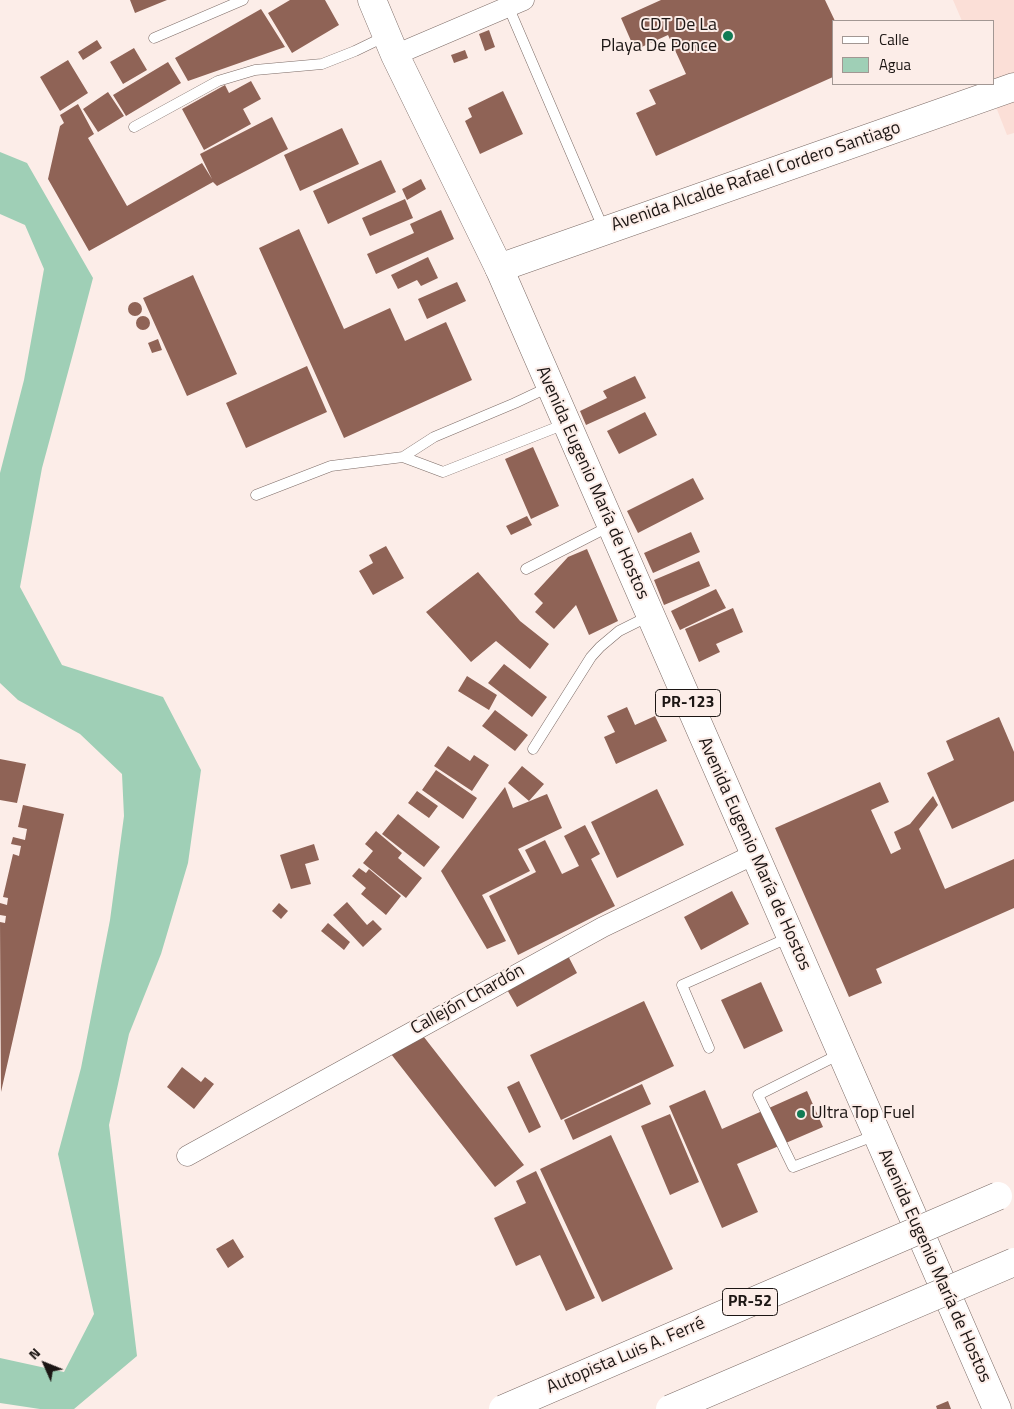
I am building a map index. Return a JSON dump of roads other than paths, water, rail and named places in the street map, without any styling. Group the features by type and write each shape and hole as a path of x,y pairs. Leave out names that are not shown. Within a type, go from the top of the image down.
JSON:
{"main road":[{"name":"Avenida Eugenio María de Hostos","path":"372,0 391,45 499,268 997,1409"},
{"name":"Avenida Alcalde Rafael Cordero Santiago","path":"499,268 1014,87"},
{"name":"Autopista Luis A. Ferré","path":"503,1409 998,1196"},
{"path":"670,1409 1014,1262"}],"street":[{"path":"391,45 516,3"},
{"name":"Callejón Chardón","path":"187,1156 603,927 755,854"}],"lane":[{"path":"154,38 243,0"},
{"path":"516,3 605,231"},
{"path":"134,127 218,81 255,70 322,64 355,51 391,45"},
{"path":"256,495 331,466 403,457 434,437 550,386"},
{"path":"403,457 443,472 566,423"},
{"path":"526,569 611,526"},
{"path":"533,749 600,647 619,631 650,615"},
{"path":"709,1048 682,985 791,937"},
{"path":"841,1053 758,1095 793,1167 877,1135"}],"water":[{"path":"0,152 27,163 93,278 42,468 20,587 62,665 163,697 201,770 188,863 161,954 129,1034 109,1125 137,1356 74,1409 40,1409 0,1403 0,1358 64,1372 94,1314 58,1154 81,1068 110,920 124,816 122,774 80,734 18,700 0,683 0,473 24,380 44,269 25,225 0,214"}],"place":[{"name":"CDT De La Playa De Ponce","path":"728,36"},
{"name":"Ultra Top Fuel","path":"801,1114"}]}
